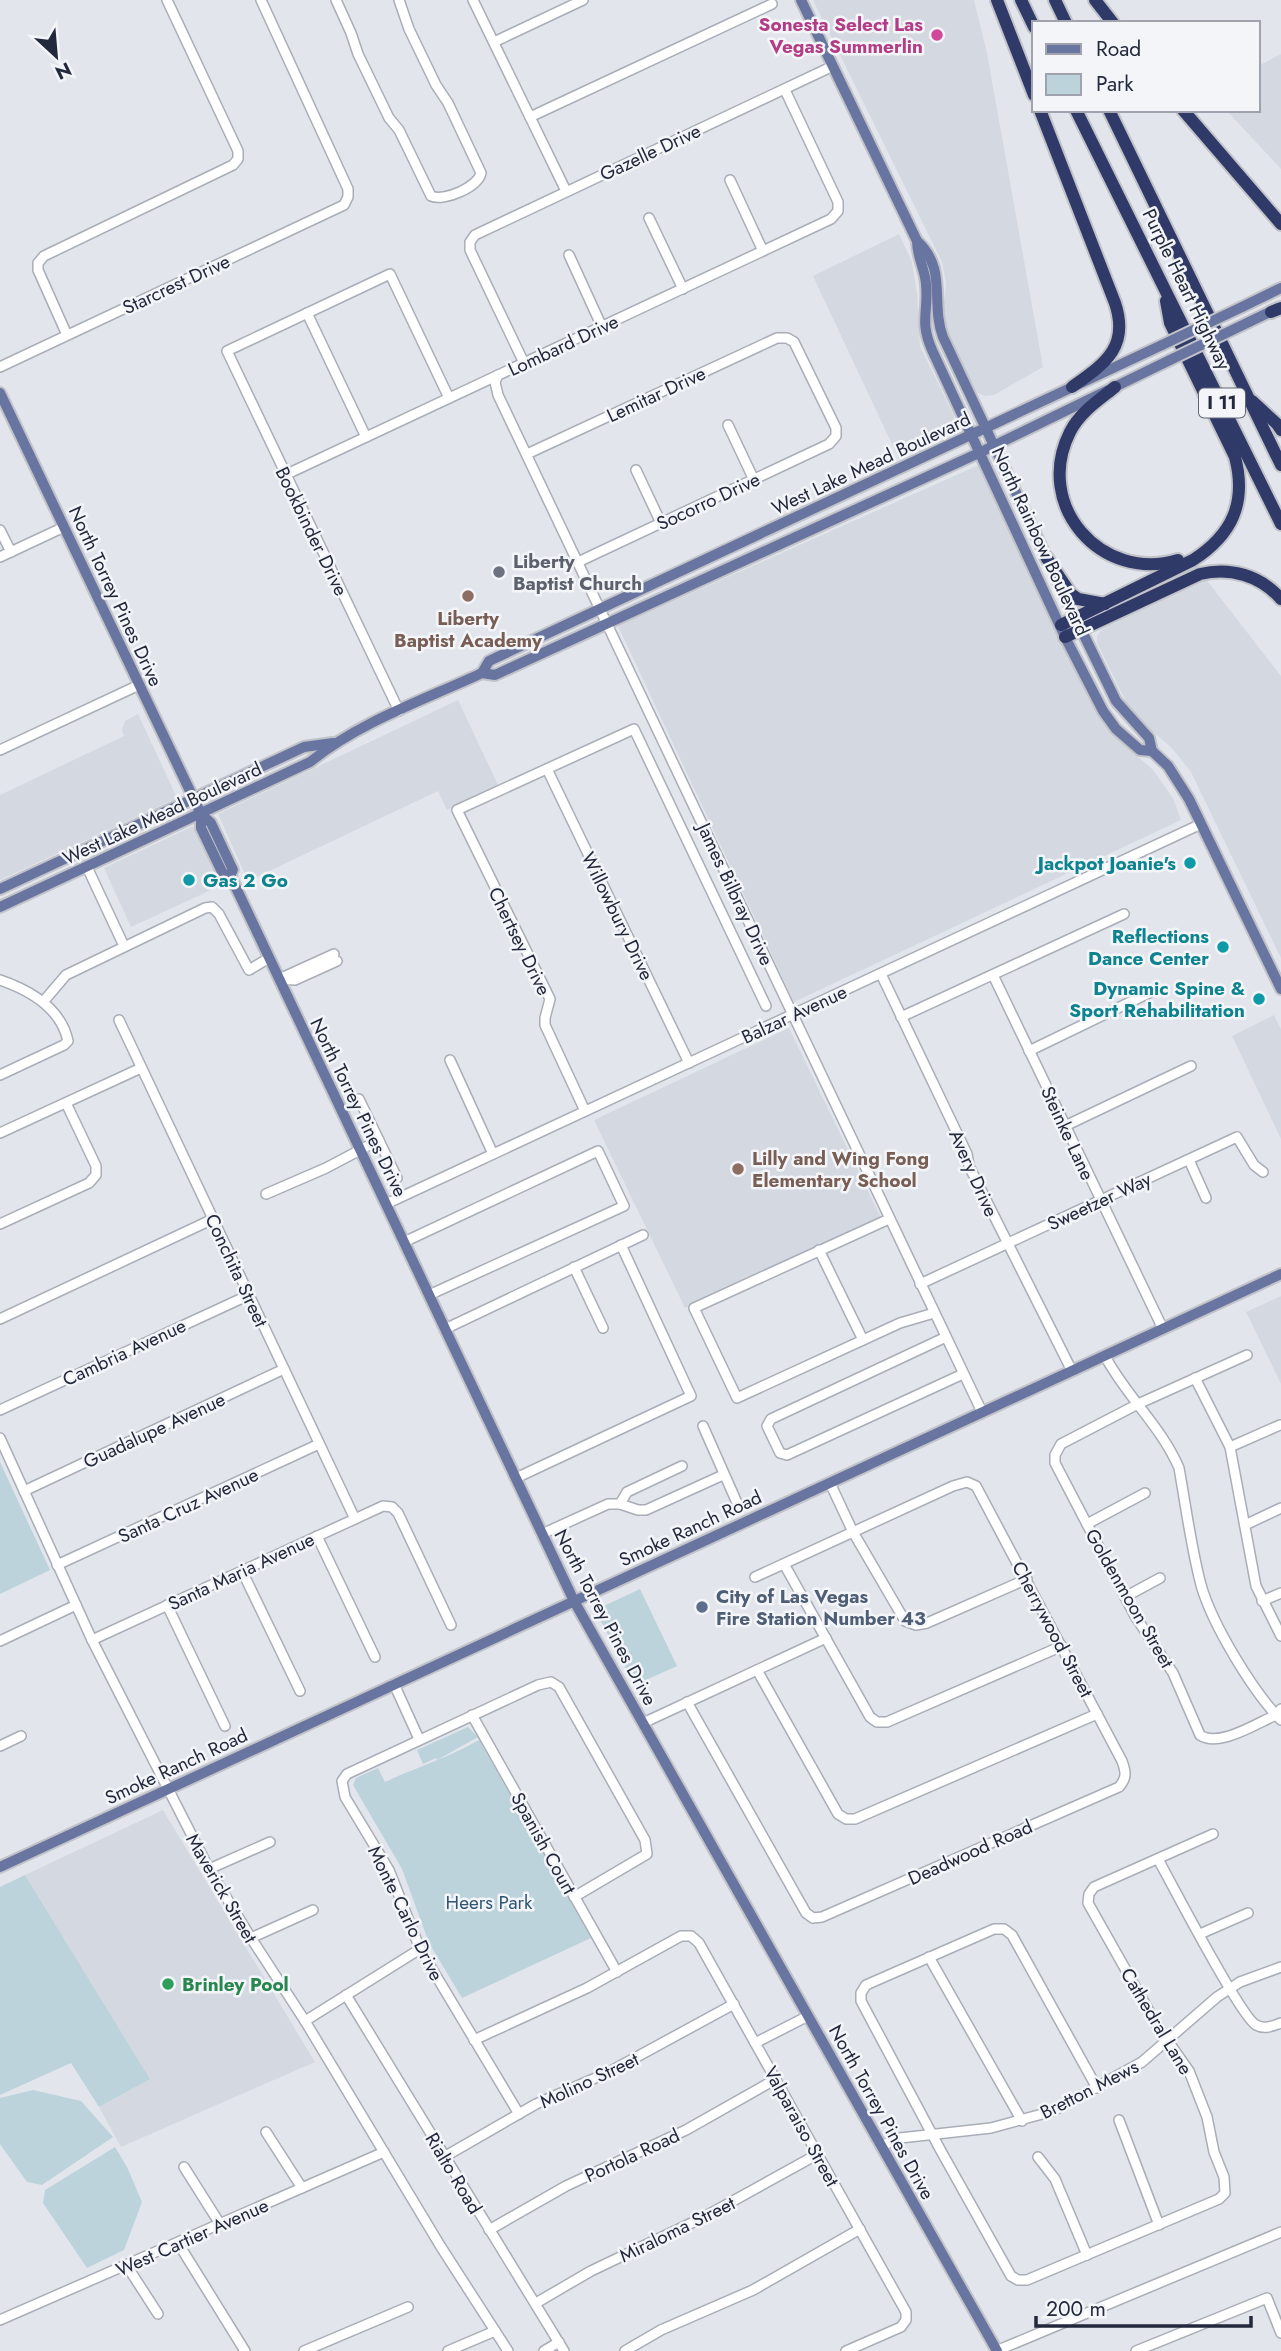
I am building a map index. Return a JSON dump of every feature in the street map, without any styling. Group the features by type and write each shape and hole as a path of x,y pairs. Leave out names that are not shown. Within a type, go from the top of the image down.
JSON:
{"highway":[{"path":"997,0 1032,90"},
{"path":"1021,0 1032,23"},
{"path":"1055,0 1065,21"},
{"path":"1095,0 1111,21"},
{"path":"1041,112 1120,322 1118,340 1109,358 1072,387"},
{"name":"Purple Heart Highway","path":"1077,112 1281,524"},
{"name":"Purple Heart Highway","path":"1110,112 1281,465"},
{"path":"1185,112 1281,224"},
{"path":"1079,624 1104,604 1193,560 1220,540 1230,524 1237,504 1240,480 1237,466 1170,323 1163,283"},
{"path":"1115,387 1078,419 1065,443 1060,468 1060,486 1070,517 1080,532 1100,550 1125,561 1151,565 1177,561 1192,554 1208,543 1227,517 1235,495 1237,466"},
{"path":"1247,396 1281,430"},
{"path":"1046,558 1071,594 1078,599 1104,604"},
{"path":"1063,631 1213,571 1243,574 1266,586 1281,599"}],"main road":[{"name":"North Rainbow Boulevard","path":"801,0 917,241 928,251 936,274 940,330 1046,558 1116,701 1149,738 1152,751 1179,781 1281,989"},
{"name":"North Rainbow Boulevard","path":"917,241 917,255 926,281 926,335 1063,631 1103,711 1116,729 1140,750 1152,751"},
{"name":"West Lake Mead Boulevard","path":"482,673 489,661 1281,288"},
{"name":"West Lake Mead Boulevard","path":"0,907 310,762 334,743 399,711 482,673 495,675 714,574 808,525 994,446 1278,309"},
{"name":"North Torrey Pines Drive","path":"0,393 201,814 201,828 223,874 229,875 574,1601 997,2351"},
{"path":"744,541 758,542 808,525 885,475"},
{"path":"714,574 718,554"},
{"name":"West Lake Mead Boulevard","path":"0,890 304,747 334,743"},
{"path":"15,883 22,897"},
{"name":"Smoke Ranch Road","path":"0,1867 1281,1274"}],"street":[{"path":"67,335 38,270 38,263 44,256 233,165 237,159 238,151 167,0"},
{"name":"Starcrest Drive","path":"0,367 344,205 348,189 261,0"},
{"path":"336,0 389,118 399,130 431,196 445,197 477,181 481,173 409,29 399,0"},
{"path":"473,0 566,191"},
{"path":"494,42 583,0"},
{"path":"530,117 772,4"},
{"name":"Gazelle Drive","path":"524,363 470,250 470,242 475,235 833,66"},
{"name":"Lombard Drive","path":"285,475 831,219 838,211 838,202 785,90"},
{"path":"730,180 763,251"},
{"path":"649,218 683,289"},
{"path":"569,256 602,327"},
{"path":"366,437 307,313 390,274 449,398"},
{"name":"Bookbinder Drive","path":"307,313 227,351 399,711"},
{"name":"Lemitar Drive","path":"527,454 777,338 787,338"},
{"name":"Socorro Drive","path":"578,562 829,444 836,436 836,428 794,342 787,338"},
{"name":"James Bilbray Drive","path":"498,375 495,382 498,395 982,1412"},
{"path":"729,425 754,480"},
{"path":"636,470 661,523"},
{"path":"0,557 64,527"},
{"path":"0,530 11,552"},
{"path":"0,750 139,685"},
{"path":"547,769 634,729 766,1006"},
{"name":"Chertsey Drive","path":"547,769 457,810 550,999 545,1025 586,1111"},
{"name":"Willowbury Drive","path":"547,769 689,1063"},
{"name":"Balzar Avenue","path":"386,1204 1201,824"},
{"path":"87,867 124,946"},
{"path":"44,1002 66,975 205,908 212,907 219,914 249,970 268,958"},
{"path":"901,1017 1124,914"},
{"path":"279,979 336,957"},
{"name":"Avery Drive","path":"881,974 1007,1244 1072,1371"},
{"name":"Steinke Lane","path":"993,975 1163,1329"},
{"path":"0,980 17,986 44,1002 53,1012 68,1041 0,1076"},
{"path":"1029,1051 1153,991"},
{"name":"Conchita Street","path":"119,1020 355,1519"},
{"path":"450,1060 493,1154"},
{"path":"1065,1126 1191,1066"},
{"path":"0,1133 141,1068"},
{"path":"359,1099 397,1178"},
{"path":"0,1224 89,1182 96,1175 96,1166 66,1103"},
{"name":"Sweetzer Way","path":"920,1284 1237,1137 1254,1166 1264,1172"},
{"path":"266,1194 326,1168 379,1140"},
{"path":"404,1242 598,1151 624,1206 429,1295"},
{"path":"1189,1160 1206,1198"},
{"path":"0,1319 213,1219"},
{"path":"889,1219 694,1308 737,1398 900,1323 934,1313"},
{"path":"444,1329 643,1235"},
{"path":"516,1478 691,1396 621,1245"},
{"path":"819,1250 863,1340"},
{"path":"574,1267 603,1328"},
{"name":"Cambria Avenue","path":"0,1410 249,1295"},
{"path":"946,1337 771,1419 767,1426 780,1453 787,1455 963,1374"},
{"path":"1138,1404 1247,1355"},
{"path":"1105,1356 1117,1379 1161,1433 1179,1468 1201,1586 1209,1606 1257,1692 1279,1714"},
{"name":"Guadalupe Avenue","path":"24,1491 284,1369"},
{"path":"1195,1378 1230,1447 1252,1571 1262,1601 1281,1636"},
{"name":"Goldenmoon Street","path":"1138,1404 1062,1444 1055,1455 1055,1463 1125,1597 1173,1673 1196,1729 1206,1739 1221,1739 1279,1714"},
{"path":"1230,1447 1280,1424"},
{"path":"702,1426 738,1505"},
{"name":"Maverick Street","path":"0,1438 92,1640 209,1869 508,2351"},
{"name":"Santa Cruz Avenue","path":"57,1565 319,1444"},
{"path":"620,1504 627,1492 682,1466"},
{"path":"542,1534 608,1504 646,1510 723,1475"},
{"path":"830,1483 853,1532 899,1613 911,1624 927,1623 1027,1579"},
{"name":"Cherrywood Street","path":"853,1532 953,1486 971,1483 980,1490 1122,1761 1126,1772 1125,1780"},
{"path":"1087,1524 1145,1493"},
{"name":"Santa Maria Avenue","path":"92,1640 383,1506 392,1507 398,1513 451,1625"},
{"path":"1245,1525 1281,1508"},
{"path":"755,1577 853,1532"},
{"path":"317,1536 375,1657"},
{"path":"784,1564 870,1717 877,1721 887,1722 1062,1646"},
{"path":"242,1571 300,1691"},
{"path":"1125,1597 1160,1578"},
{"path":"1262,1601 1281,1593"},
{"path":"0,1641 76,1605"},
{"path":"167,1605 225,1726"},
{"path":"643,1723 826,1638"},
{"path":"757,1670 838,1814 846,1819 855,1819 1097,1714"},
{"path":"394,1684 419,1739 538,1685 551,1682 559,1688 645,1840 647,1854 575,1897"},
{"name":"Deadwood Road","path":"687,1702 806,1913 813,1918 822,1917 1119,1787 1125,1780"},
{"name":"Spanish Court","path":"471,1715 617,1972"},
{"path":"0,1746 21,1736"},
{"name":"Monte Carlo Drive","path":"419,1739 347,1774 342,1781 345,1797 389,1870 420,1949 519,2114"},
{"path":"1213,1834 1158,1859 1253,2024 1265,2028 1281,2023"},
{"path":"209,1869 270,1842"},
{"name":"Cathedral Lane","path":"1158,1859 1094,1887 1088,1903 1158,2027 1189,2071 1207,2117 1214,2152 1224,2177 1225,2193 1219,2199 1159,2225"},
{"path":"251,1938 313,1910"},
{"path":"1200,1934 1248,1913"},
{"path":"1097,2088 1012,1935 1004,1929 995,1928 866,1985 861,1993 861,2001 932,2133 1012,2276 1018,2280 1027,2280 1159,2225 1119,2120"},
{"name":"Valparaiso Street","path":"617,1972 681,1936 691,1936 699,1943 906,2312 906,2320 901,2328 846,2351"},
{"path":"305,2021 420,1949"},
{"path":"929,1957 1022,2121"},
{"name":"Bretton Mews","path":"881,2146 900,2137 992,2128 1053,2111 1142,2062 1230,1988 1281,1966"},
{"path":"474,2040 617,1972"},
{"name":"Rialto Road","path":"346,1995 561,2347"},
{"name":"Molino Street","path":"444,2157 519,2114 630,2061 734,2004"},
{"path":"755,2043 808,2016"},
{"name":"Portola Road","path":"489,2230 566,2186 686,2130 776,2079"},
{"path":"266,2132 302,2188"},
{"name":"West Cartier Avenue","path":"0,2320 384,2152"},
{"name":"Miraloma Street","path":"536,2304 591,2271 704,2217 818,2154"},
{"path":"1038,2157 1055,2179 1087,2255"},
{"path":"184,2167 220,2224"},
{"path":"625,2351 661,2330 753,2290 860,2229"},
{"path":"997,2351 1281,2232"},
{"path":"178,2243 245,2351"},
{"path":"127,2266 158,2314"},
{"path":"1136,2351 1267,2298 1281,2333"},
{"path":"304,2351 408,2307"},
{"path":"448,2351 495,2331"},
{"path":"544,2351 561,2347"}],"shaded area":[{"path":"813,0 974,0 987,53 1043,367 994,395 985,396 975,392 946,331 943,313 946,283 942,262"},
{"path":"1281,54 1281,169 1228,112 1260,112 1260,65"},
{"path":"899,234 912,262 920,346 954,416 954,426 949,433 899,459 813,276"},
{"path":"981,464 1112,734 1153,770 1173,798 1181,820 794,1002 618,626"},
{"path":"1205,578 1281,676 1281,958 1191,772 1171,747 1132,714 1097,643 1097,636 1102,629"},
{"path":"458,700 498,785 447,810 438,791 248,881 218,814"},
{"path":"138,714 177,798 0,880 0,795 124,736 122,730 125,721"},
{"path":"193,826 222,885 131,927 104,868"},
{"path":"1274,1015 1281,1029 1281,1139 1232,1036"},
{"name":"Lilly and Wing Fong Elementary School","path":"789,1028 881,1218 685,1308 594,1120"},
{"path":"1281,1296 1281,1384 1246,1312"},
{"path":"163,1810 315,2062 121,2147 99,2107 150,2079 25,1875"}],"green space":[{"path":"0,1462 50,1570 0,1594"},
{"path":"640,1589 677,1666 635,1685 597,1614 606,1605"},
{"path":"468,1727 478,1737 437,1760 436,1758 423,1764 417,1750"},
{"name":"Heers Park","path":"479,1740 591,1938 462,1998 429,1943 402,1869 353,1785 356,1778 378,1768 385,1782"},
{"path":"25,1875 150,2079 99,2107 71,2063 0,2095 0,1887"},
{"path":"33,2090 81,2101 113,2137 42,2185 27,2182 0,2144 0,2098"},
{"path":"115,2147 142,2202 124,2250 87,2268 43,2203 45,2190"}],"place":[{"name":"Sonesta Select Las Vegas Summerlin","path":"937,35"},
{"name":"Liberty Baptist Church","path":"499,572"},
{"name":"Liberty Baptist Academy","path":"468,596"},
{"name":"Jackpot Joanie's","path":"1190,863"},
{"name":"Gas 2 Go","path":"189,880"},
{"name":"Reflections Dance Center","path":"1223,947"},
{"name":"Dynamic Spine & Sport Rehabilitation","path":"1259,999"},
{"name":"Lilly and Wing Fong Elementary School","path":"738,1169"},
{"name":"City of Las Vegas Fire Station Number 43","path":"702,1607"},
{"name":"Brinley Pool","path":"168,1984"}]}
